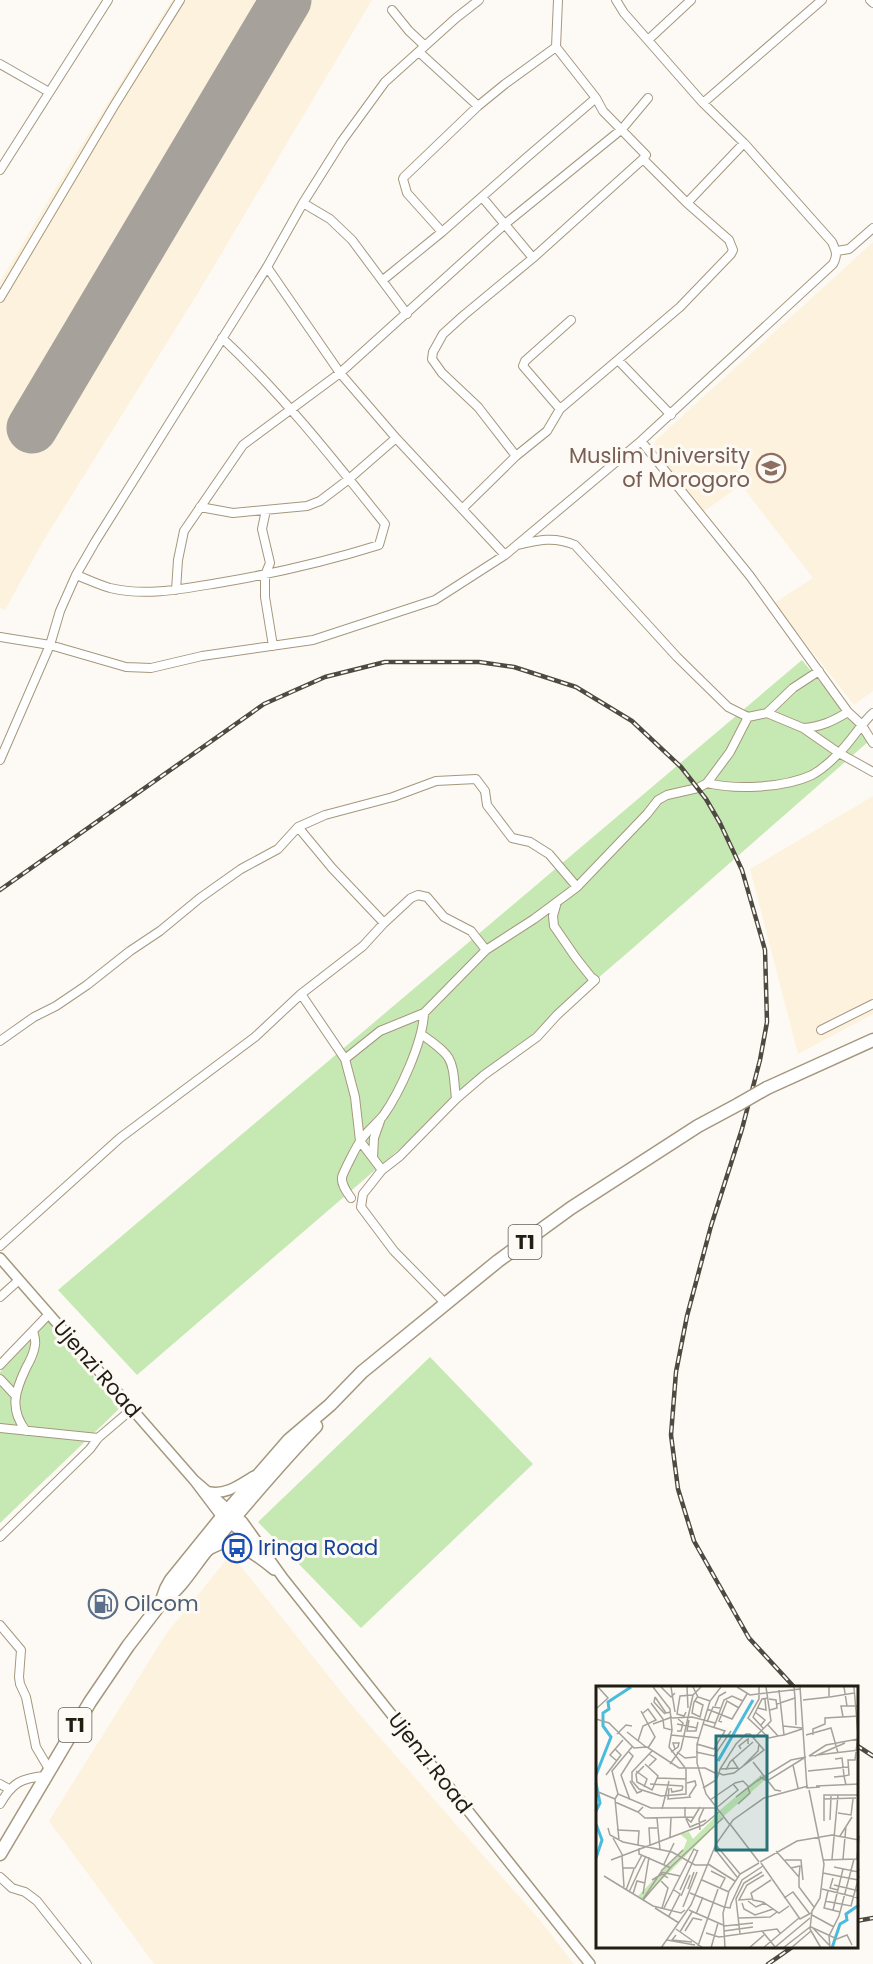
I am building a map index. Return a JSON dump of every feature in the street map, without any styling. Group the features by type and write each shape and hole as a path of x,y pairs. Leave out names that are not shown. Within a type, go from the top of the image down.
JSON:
{"highway":[{"name":"T1","path":"0,1853 108,1673 161,1603 170,1596 205,1553 260,1473 289,1440 330,1405 362,1372 498,1262 571,1208 698,1126 767,1088 873,1040"},
{"name":"T1","path":"161,1603 171,1580 317,1425 330,1405"}],"street":[{"path":"0,170 108,0"},
{"path":"0,298 180,0"},
{"path":"0,760 50,645 60,611 76,575 267,267 303,203 342,141 385,82 479,0"},
{"path":"516,456 478,407 442,373 432,359 433,352 444,334 457,321 533,258 646,155 603,111 596,98 556,47 558,0"},
{"path":"0,638 50,645 126,667 156,667 202,656 313,640 435,600 505,555 641,441 833,264 837,251 832,242 744,143 703,103 624,14 616,0"},
{"path":"648,40 691,0"},
{"path":"703,103 822,0"},
{"path":"392,10 422,49 478,106"},
{"path":"442,232 407,193 403,179 478,106 556,47"},
{"path":"0,64 49,92"},
{"path":"383,280 442,232 596,98"},
{"path":"176,590 178,560 184,531 243,445 340,373 505,224 622,129 648,98"},
{"path":"687,202 744,143"},
{"path":"462,509 516,456 547,431 560,409 680,307 733,250 729,240 643,159"},
{"path":"482,197 533,258"},
{"path":"303,203 330,219 345,233 407,314"},
{"path":"837,251 849,249 873,228"},
{"path":"267,267 340,373 396,438 505,555"},
{"path":"560,409 523,366 525,361 571,320"},
{"path":"76,575 110,588 141,591 176,590 265,575 337,558 379,545 385,524 291,410 222,338"},
{"path":"618,360 671,415"},
{"path":"201,507 233,513 307,506 320,501 350,480 396,438"},
{"path":"641,441 750,576 873,743"},
{"path":"266,510 262,529 270,563 265,575 265,597 273,646"},
{"path":"515,546 548,538 563,540 575,545 677,657 728,707 748,717 767,713 793,688 819,670"},
{"path":"269,554 275,562 287,569"},
{"path":"803,728 816,728 848,712"},
{"path":"767,713 803,728 839,753 873,772"},
{"path":"707,783 722,787 738,787 784,783 812,775 839,753 861,724 873,713"},
{"path":"345,1059 380,1031 424,1013 486,950 534,919 577,887 640,822 658,800 707,783 730,752 748,717"},
{"path":"0,1041 87,985 241,869 278,849 298,827 325,815 393,797 435,782 476,779 484,790 486,805 512,838 530,842 549,854 577,887"},
{"path":"298,827 332,868 384,923"},
{"path":"0,1246 120,1138 255,1037 302,994 363,946 411,898 418,895 427,897 444,917 471,930 486,950"},
{"path":"446,1304 394,1251 361,1207 363,1194 382,1170 407,1149 456,1099 484,1075 537,1037 595,980 554,926 553,916 557,902"},
{"path":"534,919 554,926"},
{"path":"302,994 345,1059 355,1097 360,1141 382,1170"},
{"path":"820,1030 873,1004"},
{"path":"373,1157 374,1138 381,1118 415,1053 424,1013"},
{"path":"421,1034 444,1050 452,1062 456,1099"},
{"path":"351,1198 343,1185 342,1178 360,1141 381,1118"},
{"name":"Ujenzi Road","path":"0,1258 194,1480 263,1548 283,1578 590,1964"},
{"path":"0,1297 19,1280"},
{"path":"0,1365 49,1314"},
{"path":"26,1431 17,1420 15,1395 36,1343 33,1331"},
{"path":"0,1379 15,1395"},
{"path":"0,1537 90,1449 98,1438 132,1409"},
{"path":"0,1428 98,1438"},
{"path":"210,1492 221,1493 231,1490 260,1473"},
{"name":"Ujenzi Road","path":"194,1480 210,1492 229,1516"},
{"path":"205,1553 223,1544 231,1544 264,1563 283,1578"},
{"path":"0,1625 21,1650 20,1684 26,1697 36,1747 47,1772 19,1782 9,1789 0,1804"},
{"path":"0,1784 9,1789"},
{"path":"0,1877 12,1887 37,1901 87,1964"}],"shaded area":[{"path":"172,0 372,0 198,293 42,543 5,610 0,608 0,282 74,157"},
{"name":"Muslim University of Morogoro","path":"873,242 873,691 854,705 774,603 813,578 741,485 703,512 654,447 655,441"},
{"path":"873,796 873,1014 798,1054 750,869"},
{"path":"231,1554 354,1708 539,1919 574,1964 154,1964 49,1821 166,1634"}],"green space":[{"path":"802,660 869,741 633,948 137,1375 58,1290"},
{"path":"50,1320 119,1409 0,1523 0,1372"},
{"path":"430,1357 533,1464 361,1628 258,1522"}],"runway":[{"path":"32,428 286,0"}],"railway":[{"path":"0,890 264,704 325,677 385,662 479,662 514,667 576,687 632,721 681,767 706,799 742,870 765,950 767,1022 760,1060 742,1129 711,1226 687,1316 676,1372 671,1435 678,1489 694,1541 749,1638 793,1686"},
{"path":"858,1746 873,1756"},
{"path":"858,1921 873,1918"},
{"path":"768,1964 790,1949"}],"place":[{"name":"Muslim University of Morogoro","path":"771,468"},
{"name":"Iringa Road","path":"237,1548"},
{"name":"Oilcom","path":"103,1604"}]}
